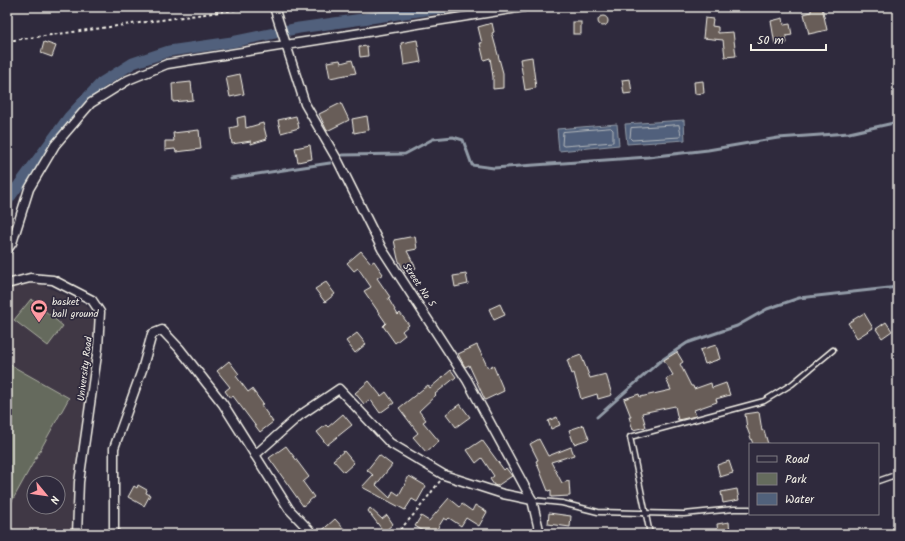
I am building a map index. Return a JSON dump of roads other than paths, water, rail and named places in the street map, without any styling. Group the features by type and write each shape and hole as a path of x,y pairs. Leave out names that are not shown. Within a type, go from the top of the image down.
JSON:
{"street":[{"name":"Street No 5","path":"274,7 305,104 338,161 382,249 467,380 532,500 540,534"},
{"path":"7,250 12,243 29,189 55,145 91,103 128,80 167,64 285,41 524,7"},
{"name":"University Road","path":"7,284 30,278 53,280 92,300 100,312 98,348 80,482 77,534"},
{"path":"114,534 114,448 142,370 152,334 162,330 179,348 223,404 289,510 312,534"},
{"path":"255,455 299,416 339,389 390,443 444,475 503,494 532,500"}],"lane":[{"path":"650,534 630,437 764,401 792,384 833,350"},
{"path":"879,481 898,474"},
{"path":"532,500 562,503 598,512 684,514 749,509"}],"water":[{"path":"684,120 685,140 627,144 625,124"},
{"path":"617,124 619,145 559,151 557,129"}],"waterway":[{"path":"7,201 69,117 101,83 133,63 169,51 232,42 299,28 447,7"},
{"path":"342,155 405,154 433,139 453,137 463,140 472,165 494,168 648,157 708,150 778,138 849,133 898,122"},
{"path":"231,178 330,163"},
{"path":"597,417 659,362 687,343 737,326 767,309 799,298 898,287"}],"place":[{"name":"basket ball ground","path":"39,323"}]}
